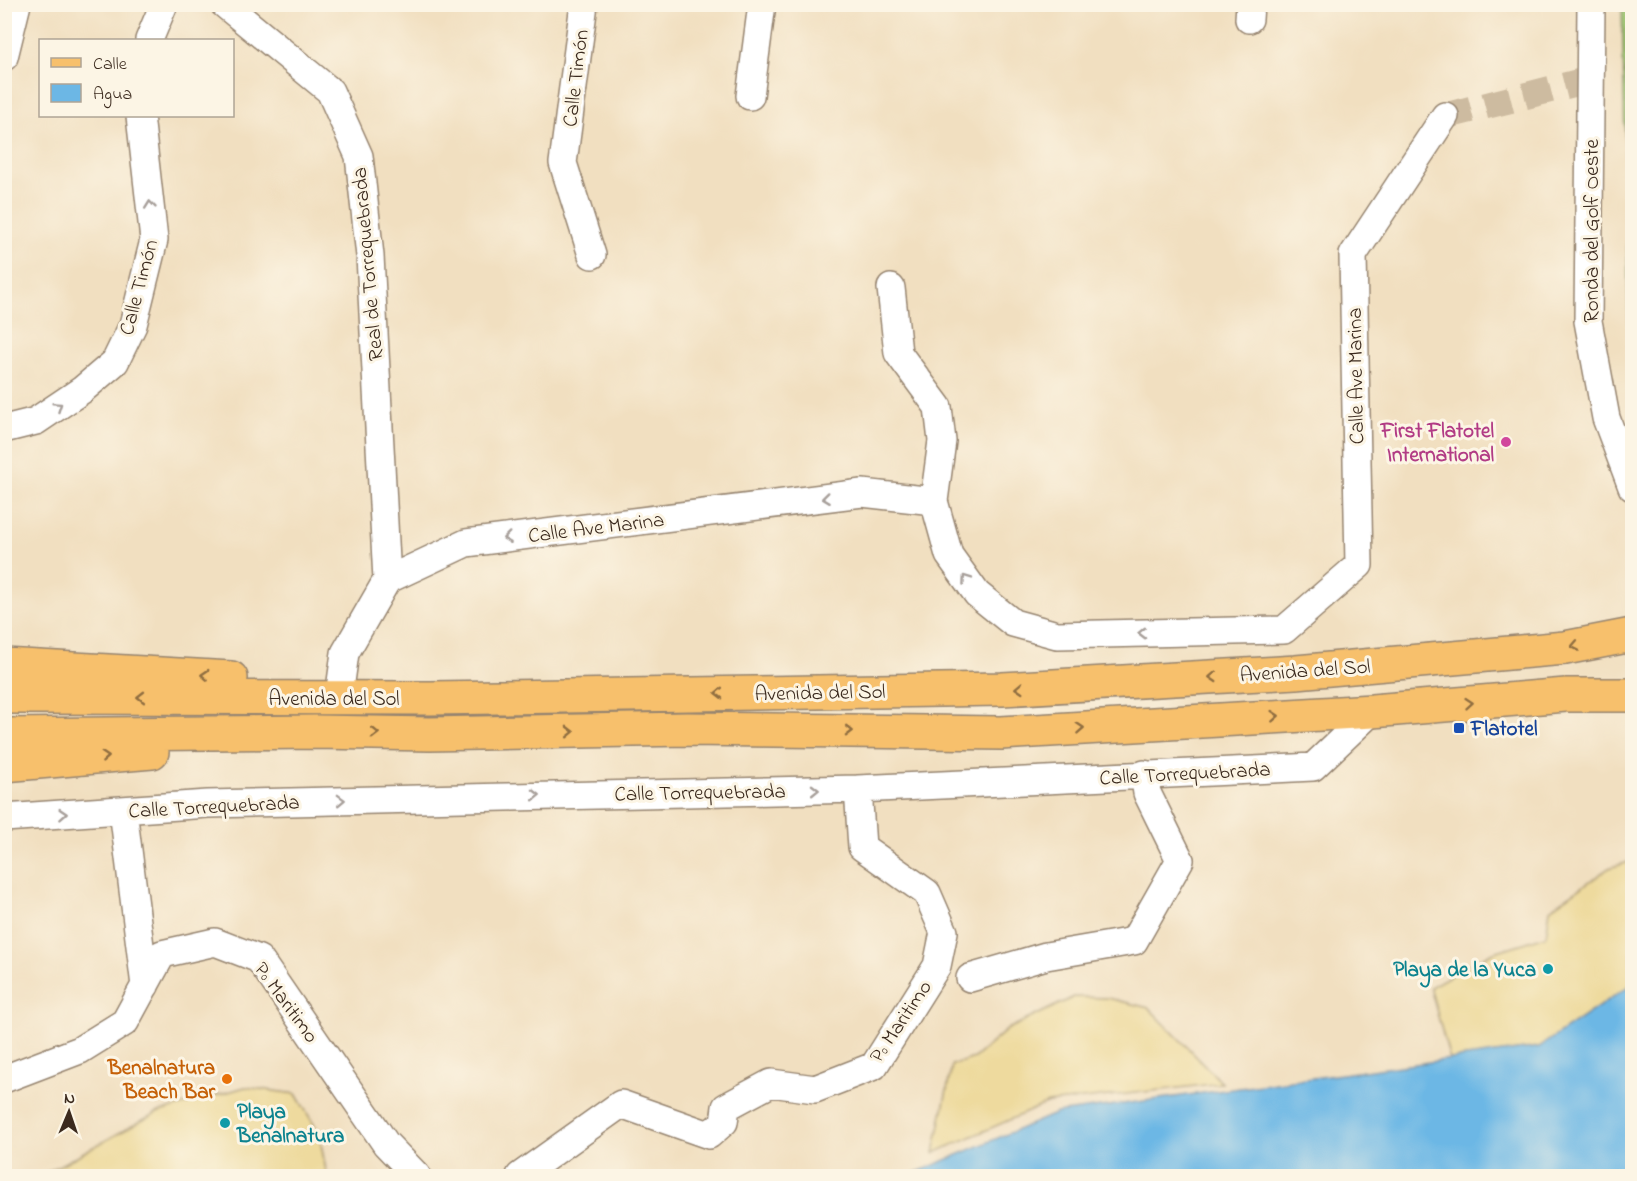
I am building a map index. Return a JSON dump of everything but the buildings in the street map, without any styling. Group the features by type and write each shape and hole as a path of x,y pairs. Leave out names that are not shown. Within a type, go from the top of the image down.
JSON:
{"main road":[{"name":"Avenida del Sol","path":"4,697 430,698 1002,689 1296,672 1565,648 1632,635"},
{"path":"4,665 218,676 430,698"},
{"name":"Avenida del Sol","path":"4,735 316,732 430,734 687,729 1001,733 1372,711 1566,695 1632,695"},
{"path":"4,765 116,756 316,732"}],"street":[{"path":"4,57 17,4"},
{"path":"149,39 164,4"},
{"name":"Real de Torrequebrada","path":"224,4 330,91 358,156 370,256 387,579"},
{"name":"Calle Timón","path":"584,4 563,163 592,255"},
{"path":"750,96 762,4"},
{"name":"Ronda del Golf Oeste","path":"1591,4 1588,321 1606,418 1632,487"},
{"name":"Calle Ave Marina","path":"1284,630 1359,565 1353,255 1445,116"},
{"name":"Calle Timón","path":"4,429 36,421 82,390 115,362 132,325 154,240 140,117"},
{"path":"891,288 898,353 938,407 942,441 934,501 949,555 977,594 1013,623 1057,635 1284,630 1296,672"},
{"name":"Calle Ave Marina","path":"387,579 466,543 862,493 934,501"},
{"path":"340,689 345,653 387,579"},
{"name":"Calle Torrequebrada","path":"4,818 208,804 502,795 858,789 1313,767 1372,711"},
{"path":"970,978 1046,956 1134,941 1180,860 1147,793 1144,774"},
{"name":"Pº Maritimo","path":"520,1176 621,1104 709,1135 724,1122 726,1107 771,1083 815,1089 874,1066 937,966 944,932 927,893 862,847 858,789"},
{"path":"123,810 145,986"},
{"name":"Pº Maritimo","path":"4,1079 80,1050 125,1022 162,954 215,942 260,959 386,1144 417,1176"}],"green space":[{"path":"1622,5 1632,5 1632,417 1631,415"}],"sand":[{"name":"Playa de la Yuca","path":"1632,861 1632,984 1539,1047 1450,1060 1430,987 1491,953 1546,936 1550,909 1609,868"},
{"path":"1074,997 1108,998 1149,1008 1222,1083 1048,1103 934,1153 952,1065 974,1058 1008,1029"},
{"name":"Playa Benalnatura","path":"245,1087 296,1094 319,1133 327,1176 40,1176 156,1113"}],"water":[{"path":"1632,984 1632,1176 908,1176 1057,1113 1539,1047"}],"tunnel":[{"path":"1445,116 1592,79"}],"place":[{"name":"First Flatotel International","path":"1506,442"},
{"name":"Flatotel","path":"1459,728"},
{"name":"Playa de la Yuca","path":"1548,969"},
{"name":"Benalnatura Beach Bar","path":"227,1079"},
{"name":"Playa Benalnatura","path":"225,1123"}]}
